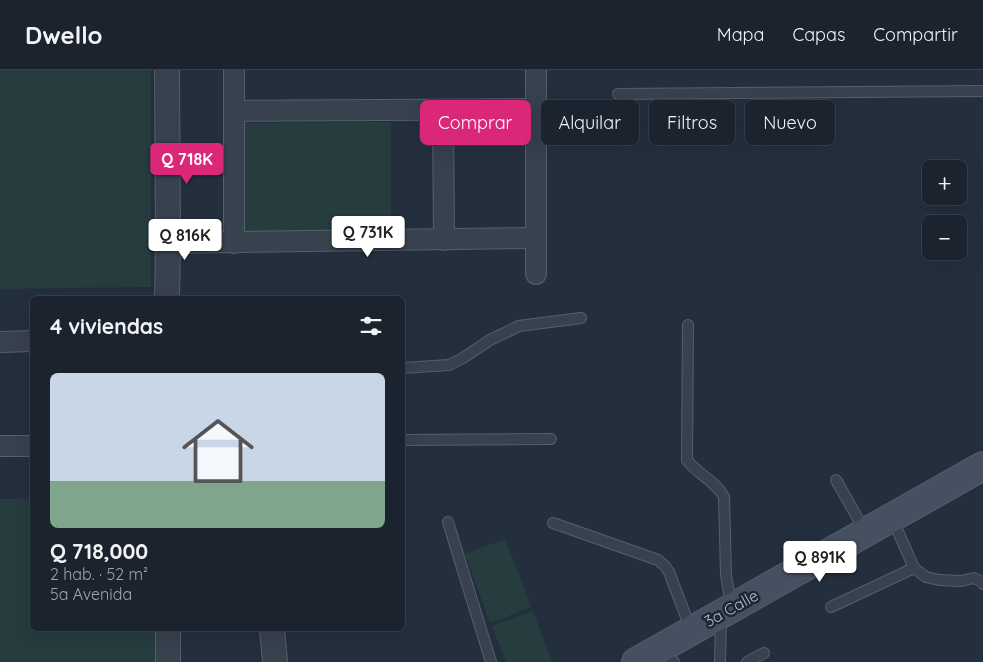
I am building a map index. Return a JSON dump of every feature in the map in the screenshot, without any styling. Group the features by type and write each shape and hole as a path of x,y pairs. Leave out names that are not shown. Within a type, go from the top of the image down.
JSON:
{"main road":[{"name":"3a Calle","path":"656,658 692,631 983,466"}],"street":[{"path":"167,70 167,296"},
{"path":"234,70 234,242"},
{"path":"536,70 536,274"},
{"path":"531,109 536,109"},
{"path":"234,111 420,110"},
{"path":"443,145 444,240"},
{"path":"168,243 536,238"},
{"path":"0,342 30,341"},
{"path":"0,446 30,446"},
{"path":"168,631 168,662"},
{"path":"272,631 275,662"}],"lane":[{"path":"618,94 983,91"},
{"path":"405,368 449,364 463,358 490,340 519,326 582,318"},
{"path":"688,325 687,460 692,467 720,490 724,497 726,612 720,662"},
{"path":"405,440 552,439"},
{"path":"836,480 865,532"},
{"path":"892,518 914,568 932,578 961,581 974,578 983,584"},
{"path":"448,522 491,662"},
{"path":"553,523 658,560 669,572 692,631"},
{"path":"831,607 914,568"},
{"path":"747,662 764,653"}],"green space":[{"path":"0,70 151,70 151,287 0,289"},
{"path":"391,122 391,232 244,232 244,123"},
{"path":"0,499 30,499 30,631 156,631 156,662 0,662"},
{"path":"505,539 531,607 490,623 465,554"},
{"path":"533,611 552,662 506,662 492,626"}]}
